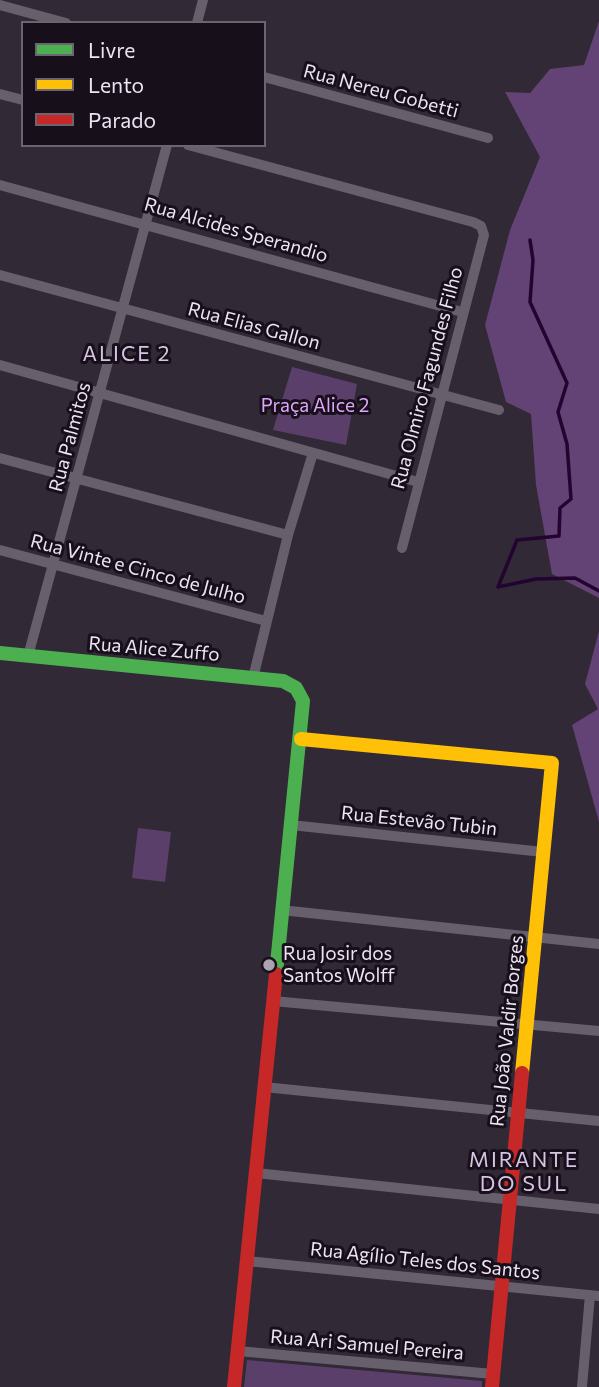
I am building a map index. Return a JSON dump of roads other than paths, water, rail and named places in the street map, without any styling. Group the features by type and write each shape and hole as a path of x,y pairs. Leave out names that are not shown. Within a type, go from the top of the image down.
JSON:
{"street":[{"path":"198,21 203,0"},
{"path":"0,5 59,21"},
{"name":"Rua Nereu Gobetti","path":"266,78 488,138"},
{"path":"0,94 21,99"},
{"name":"Rua Palmitos","path":"28,656 166,147"},
{"name":"Rua Olmiro Fagundes Filho","path":"195,147 481,226 484,235 402,548"},
{"name":"Rua Alcides Sperandio","path":"0,185 462,312"},
{"name":"Rua Elias Gallon","path":"0,275 499,410"},
{"path":"0,365 418,482"},
{"path":"253,678 288,535 313,453"},
{"path":"0,458 288,535"},
{"name":"Rua Vinte e Cinco de Julho","path":"0,550 266,621"},
{"name":"Rua Alice Zuffo","path":"0,653 282,681 294,685 300,691 303,701 301,739"},
{"path":"234,1387 281,911 301,739"},
{"name":"Rua João Valdir Borges","path":"301,739 552,762 493,1380"},
{"name":"Rua Estevão Tubin","path":"291,825 543,852"},
{"path":"281,911 599,944"},
{"path":"273,1001 599,1031"},
{"path":"264,1087 599,1121"},
{"path":"256,1173 599,1209"},
{"name":"Rua Agílio Teles dos Santos","path":"247,1261 595,1296"},
{"path":"582,1387 595,1296"},
{"name":"Rua Ari Samuel Pereira","path":"238,1351 493,1380"}],"waterway":[{"path":"530,240 533,260 530,302 567,383 558,412 567,444 571,499 560,508 559,536 517,540 498,587 536,579 575,578 599,591"}],"place":[{"name":"Rua Josir dos Santos Wolff","path":"269,965"}],"district":[{"name":"ALICE 2","path":"127,354"},
{"name":"MIRANTE DO SUL","path":"524,1172"}],"park label":[{"name":"Praça Alice 2","path":"315,406"}]}
